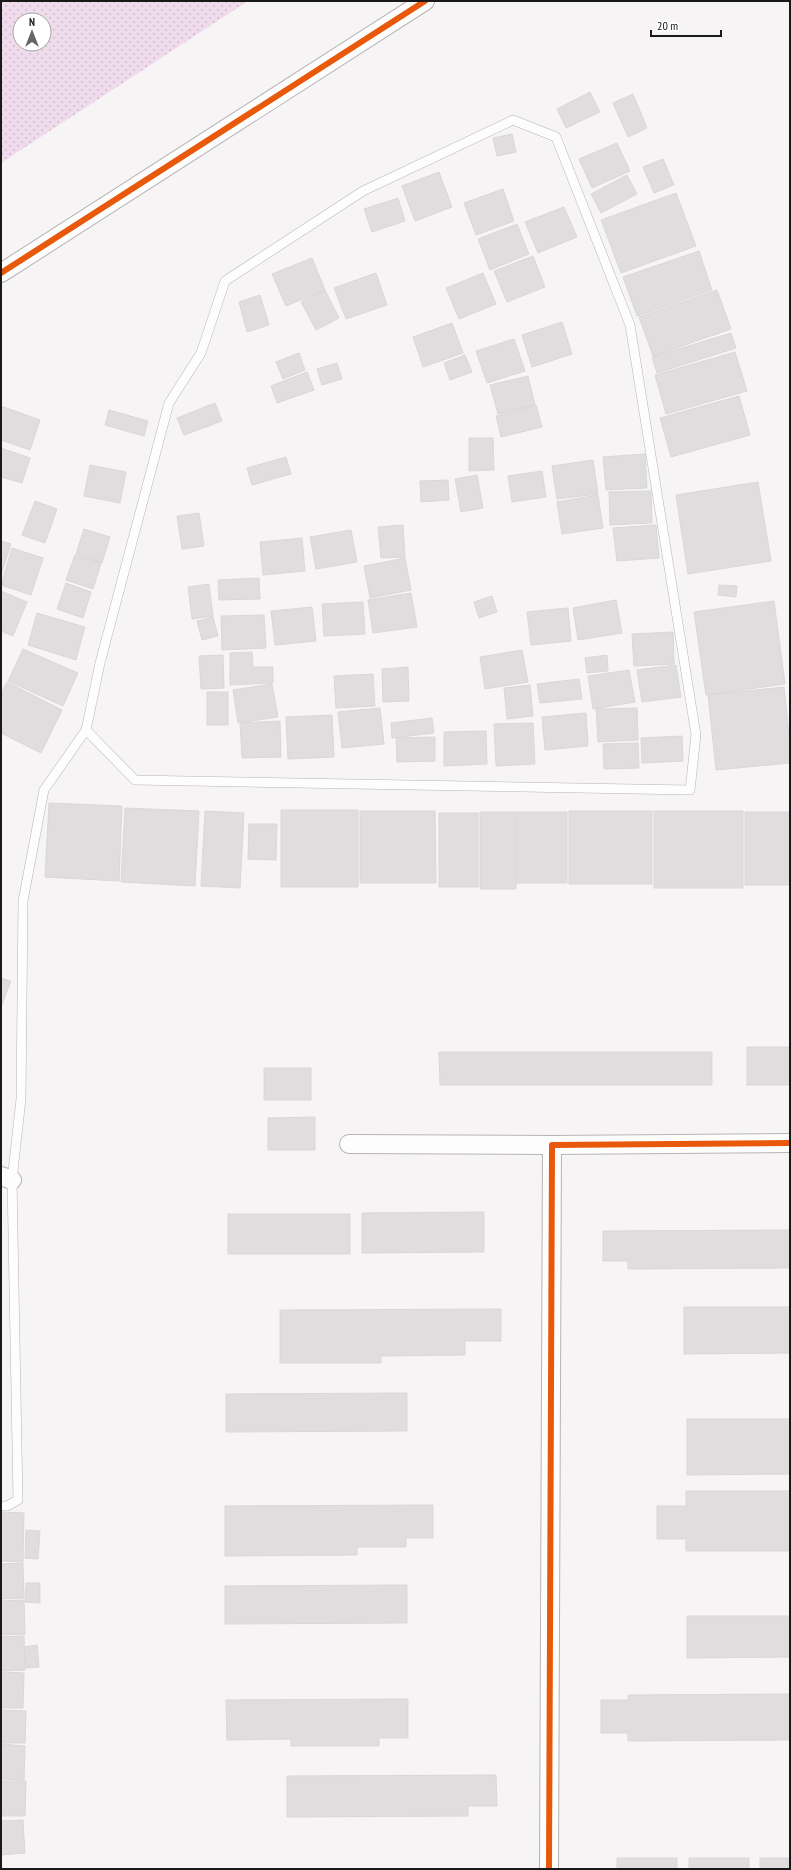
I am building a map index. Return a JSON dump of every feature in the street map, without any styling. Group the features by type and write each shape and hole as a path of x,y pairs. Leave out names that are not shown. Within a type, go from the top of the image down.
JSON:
{"street":[{"path":"1,273 425,1"},
{"path":"349,1144 552,1145 790,1143"},
{"path":"549,1869 552,1145"}],"lane":[{"path":"1,1506 7,1506 18,1500 6,1178 21,1100 23,901 44,790 86,730 100,663 169,403 201,353 225,281 363,191 513,120 556,137 630,325 696,735 690,790 135,780 86,730"}],"shaded area":[{"path":"1,1 248,1 1,163"}],"building":[{"path":"590,92 600,112 566,128 557,109"},
{"path":"633,94 647,128 628,137 613,103"},
{"path":"512,134 516,152 497,156 493,138"},
{"path":"617,143 630,171 592,188 579,159"},
{"path":"663,159 674,185 654,193 643,167"},
{"path":"439,172 452,207 415,221 402,186"},
{"path":"627,175 637,194 601,213 591,194"},
{"path":"503,189 514,221 476,235 464,203"},
{"path":"676,193 696,246 621,273 601,220"},
{"path":"398,198 405,221 372,232 364,209"},
{"path":"564,207 577,237 538,253 525,222"},
{"path":"517,224 529,254 490,270 478,239"},
{"path":"699,251 712,290 637,316 623,277"},
{"path":"533,256 545,287 507,302 494,271"},
{"path":"312,258 325,290 286,306 272,274"},
{"path":"376,273 387,305 346,319 334,288"},
{"path":"483,273 496,304 459,319 446,288"},
{"path":"325,290 339,318 316,330 301,302"},
{"path":"717,290 731,329 653,356 639,317"},
{"path":"260,295 269,325 247,332 239,302"},
{"path":"562,322 572,354 532,367 522,335"},
{"path":"452,323 463,353 423,367 413,337"},
{"path":"731,333 736,348 657,373 652,357"},
{"path":"514,339 525,371 487,383 476,351"},
{"path":"735,352 747,391 666,414 655,375"},
{"path":"299,353 305,370 283,379 276,362"},
{"path":"465,355 472,372 450,380 444,363"},
{"path":"337,363 342,379 322,385 317,369"},
{"path":"307,372 314,390 277,403 271,386"},
{"path":"528,376 535,405 498,414 490,385"},
{"path":"739,396 750,435 671,457 660,418"},
{"path":"215,403 222,421 184,435 177,418"},
{"path":"536,405 542,427 501,437 496,416"},
{"path":"1,406 40,420 30,450 1,440"},
{"path":"109,410 148,421 144,436 105,425"},
{"path":"469,438 493,438 494,470 469,471"},
{"path":"1,448 30,458 22,483 1,477"},
{"path":"645,454 647,488 606,490 603,457"},
{"path":"286,457 291,474 252,485 247,468"},
{"path":"593,460 598,494 557,499 552,466"},
{"path":"90,465 126,472 120,503 84,496"},
{"path":"542,471 546,497 512,502 508,476"},
{"path":"477,475 483,508 461,512 455,479"},
{"path":"448,480 449,500 421,502 420,481"},
{"path":"758,482 771,561 688,574 676,495"},
{"path":"651,491 652,523 610,525 609,492"},
{"path":"598,495 603,528 562,534 557,502"},
{"path":"35,501 57,509 45,543 22,535"},
{"path":"199,513 204,546 182,549 177,516"},
{"path":"403,525 405,557 381,558 378,527"},
{"path":"656,525 659,558 617,561 613,528"},
{"path":"84,529 110,537 102,563 76,554"},
{"path":"351,530 357,562 316,569 310,537"},
{"path":"302,538 305,571 263,575 260,542"},
{"path":"1,541 11,544 1,575"},
{"path":"12,548 43,558 31,595 1,585"},
{"path":"75,555 101,563 93,589 66,580"},
{"path":"405,558 411,590 370,598 364,566"},
{"path":"259,578 260,599 219,600 218,580"},
{"path":"66,583 91,592 83,618 57,609"},
{"path":"209,584 213,616 192,619 188,587"},
{"path":"719,585 737,586 736,597 718,595"},
{"path":"1,591 27,602 13,636 1,631"},
{"path":"411,593 417,627 373,633 368,600"},
{"path":"492,596 497,612 479,618 474,602"},
{"path":"616,600 622,633 578,640 573,608"},
{"path":"774,601 785,684 706,695 694,612"},
{"path":"363,602 365,634 324,636 322,604"},
{"path":"312,607 316,641 275,645 271,611"},
{"path":"568,608 571,641 531,645 527,612"},
{"path":"37,613 85,627 76,660 28,645"},
{"path":"264,615 266,648 222,650 221,616"},
{"path":"213,617 218,636 202,640 197,621"},
{"path":"673,632 674,664 634,666 632,634"},
{"path":"23,649 78,673 63,706 8,681"},
{"path":"522,650 528,682 485,689 480,657"},
{"path":"252,652 253,667 273,667 273,683 230,685 230,653"},
{"path":"223,655 224,688 201,689 199,656"},
{"path":"607,655 608,671 587,673 585,658"},
{"path":"676,665 681,697 642,702 637,670"},
{"path":"408,667 409,701 383,702 382,669"},
{"path":"629,670 635,702 593,709 588,676"},
{"path":"373,674 375,706 336,708 334,676"},
{"path":"579,679 582,699 540,703 537,684"},
{"path":"7,682 62,710 41,753 1,733 1,694"},
{"path":"272,684 278,717 238,723 233,690"},
{"path":"530,685 533,716 507,719 504,688"},
{"path":"784,687 790,744 790,763 716,770 708,695"},
{"path":"207,692 228,692 228,725 207,725"},
{"path":"380,708 384,744 342,748 338,712"},
{"path":"637,708 638,740 598,742 596,709"},
{"path":"586,713 588,746 545,750 542,717"},
{"path":"332,715 334,757 288,759 286,717"},
{"path":"432,718 434,733 392,738 391,723"},
{"path":"280,721 281,757 242,758 240,723"},
{"path":"533,723 535,764 496,766 494,724"},
{"path":"486,731 487,764 444,766 444,732"},
{"path":"682,736 683,761 642,763 641,738"},
{"path":"435,737 435,761 397,762 396,738"},
{"path":"638,743 639,768 604,769 603,744"},
{"path":"49,803 122,806 119,881 45,877"},
{"path":"125,808 199,811 195,886 121,882"},
{"path":"281,810 358,810 358,887 281,887"},
{"path":"205,811 244,813 240,888 201,886"},
{"path":"360,811 435,811 436,883 360,883"},
{"path":"569,811 652,811 652,884 569,884"},
{"path":"654,811 743,811 743,888 654,888"},
{"path":"480,812 515,812 516,889 480,889"},
{"path":"516,812 567,812 567,883 516,883"},
{"path":"745,812 790,812 790,885 745,885"},
{"path":"439,813 478,813 478,887 439,887"},
{"path":"249,824 277,824 276,860 248,859"},
{"path":"1,978 11,981 1,1007"},
{"path":"747,1047 790,1047 790,1085 747,1085"},
{"path":"439,1052 712,1052 712,1085 440,1085"},
{"path":"264,1068 311,1068 311,1100 264,1100"},
{"path":"315,1117 315,1150 268,1150 268,1118"},
{"path":"484,1212 484,1252 362,1253 362,1213"},
{"path":"228,1214 350,1214 350,1254 228,1254"},
{"path":"790,1230 790,1268 628,1269 628,1261 603,1261 603,1231"},
{"path":"684,1307 790,1307 790,1353 684,1354"},
{"path":"501,1309 501,1341 465,1341 465,1355 381,1356 381,1363 280,1363 280,1310"},
{"path":"407,1393 407,1431 226,1432 226,1394"},
{"path":"687,1419 790,1419 790,1474 687,1475"},
{"path":"686,1491 790,1491 790,1551 686,1551 686,1539 657,1539 657,1506 686,1506"},
{"path":"433,1505 433,1538 406,1538 406,1547 357,1547 357,1555 225,1556 225,1506"},
{"path":"1,1512 24,1513 23,1562 1,1561"},
{"path":"26,1530 40,1531 38,1559 25,1558"},
{"path":"23,1563 24,1598 1,1599 1,1564"},
{"path":"26,1583 40,1583 40,1603 25,1602"},
{"path":"407,1585 407,1623 225,1624 225,1586"},
{"path":"24,1600 25,1634 1,1635 1,1601"},
{"path":"687,1616 790,1616 790,1657 687,1658"},
{"path":"24,1636 25,1670 1,1671 1,1637"},
{"path":"37,1645 39,1667 26,1668 24,1647"},
{"path":"1,1672 24,1673 23,1708 1,1708"},
{"path":"790,1694 790,1740 628,1741 628,1733 601,1733 601,1700 628,1700 628,1695"},
{"path":"408,1699 408,1738 379,1738 379,1746 291,1746 291,1739 227,1740 226,1700"},
{"path":"1,1710 26,1711 25,1743 1,1743"},
{"path":"1,1744 25,1746 24,1780 1,1779"},
{"path":"496,1775 497,1806 468,1806 468,1816 287,1817 287,1776"},
{"path":"1,1781 26,1781 25,1816 1,1816"},
{"path":"23,1820 25,1853 1,1855 1,1821"},
{"path":"617,1858 677,1858 677,1869 617,1869"},
{"path":"689,1858 749,1858 749,1869 689,1869"},
{"path":"760,1858 790,1858 790,1869 760,1869"}],"cycle path":[{"path":"1,273 425,1"},
{"path":"549,1869 552,1145 790,1143"}]}
